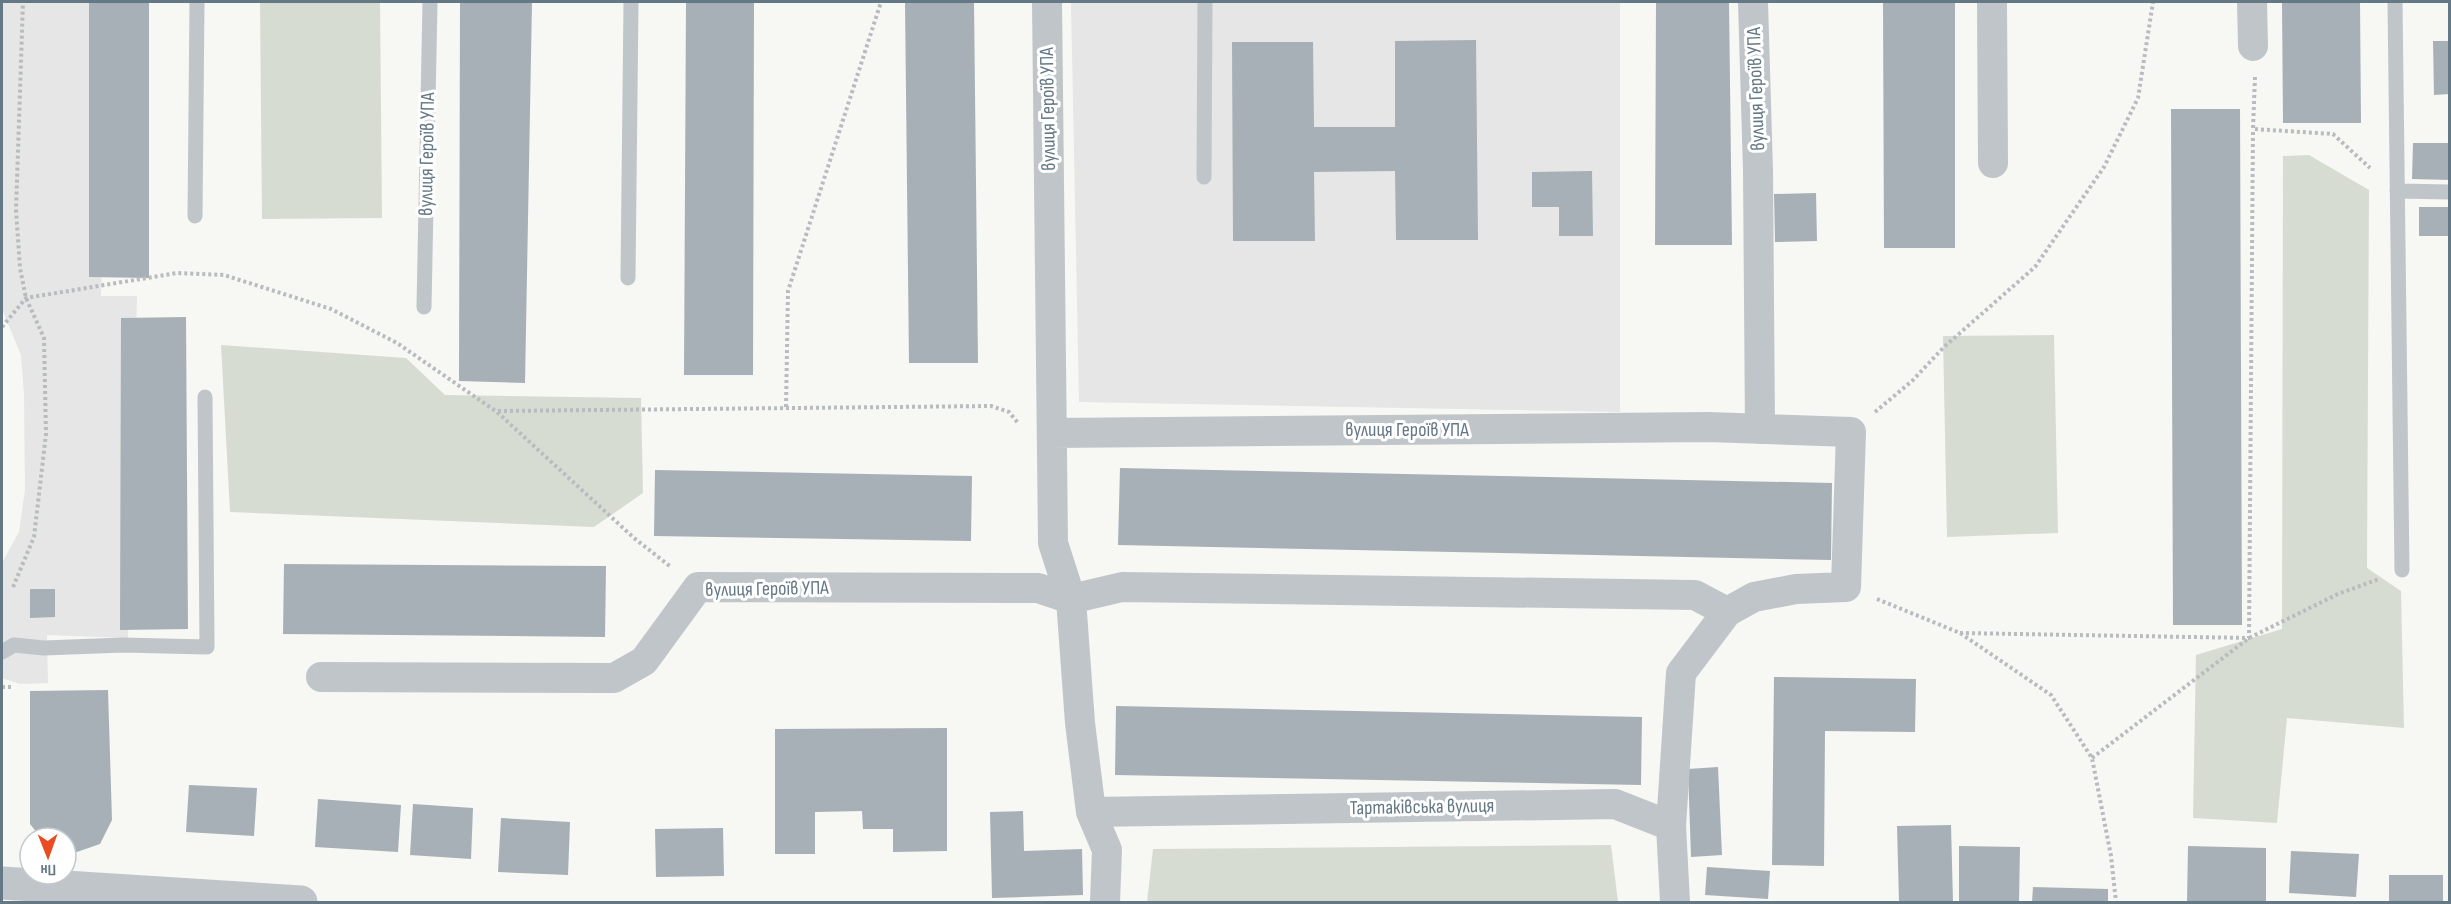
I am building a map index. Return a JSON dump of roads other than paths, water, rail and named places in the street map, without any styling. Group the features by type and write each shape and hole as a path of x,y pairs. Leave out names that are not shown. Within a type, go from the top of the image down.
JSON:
{"street":[{"name":"вулиця Героїв УПА","path":"1047,2 1053,543 1071,599 1080,723 1091,812 1107,850 1106,903"},
{"name":"вулиця Героїв УПА","path":"1753,2 1758,171 1760,429"},
{"path":"1992,2 1993,163"},
{"path":"2252,2 2253,46"},
{"name":"вулиця Героїв УПА","path":"1053,433 1697,427 1851,432 1846,587 1796,589 1754,597 1727,612"},
{"name":"вулиця Героїв УПА","path":"321,677 614,678 644,661 698,587 1038,588 1071,599"},
{"path":"1071,599 1122,587 1695,595 1727,612 1681,673 1671,826 1675,903"},
{"name":"Тартаківська вулиця","path":"1091,812 1615,804 1671,826"},
{"path":"2,884 300,903"}],"lane":[{"path":"195,216 197,2"},
{"name":"вулиця Героїв УПА","path":"424,307 430,2"},
{"path":"627,278 631,2"},
{"path":"1204,177 1205,2"},
{"path":"2395,2 2402,570"},
{"path":"2397,191 2450,192"},
{"path":"2,652 14,645 44,648 123,645 207,647 205,397"}]}
